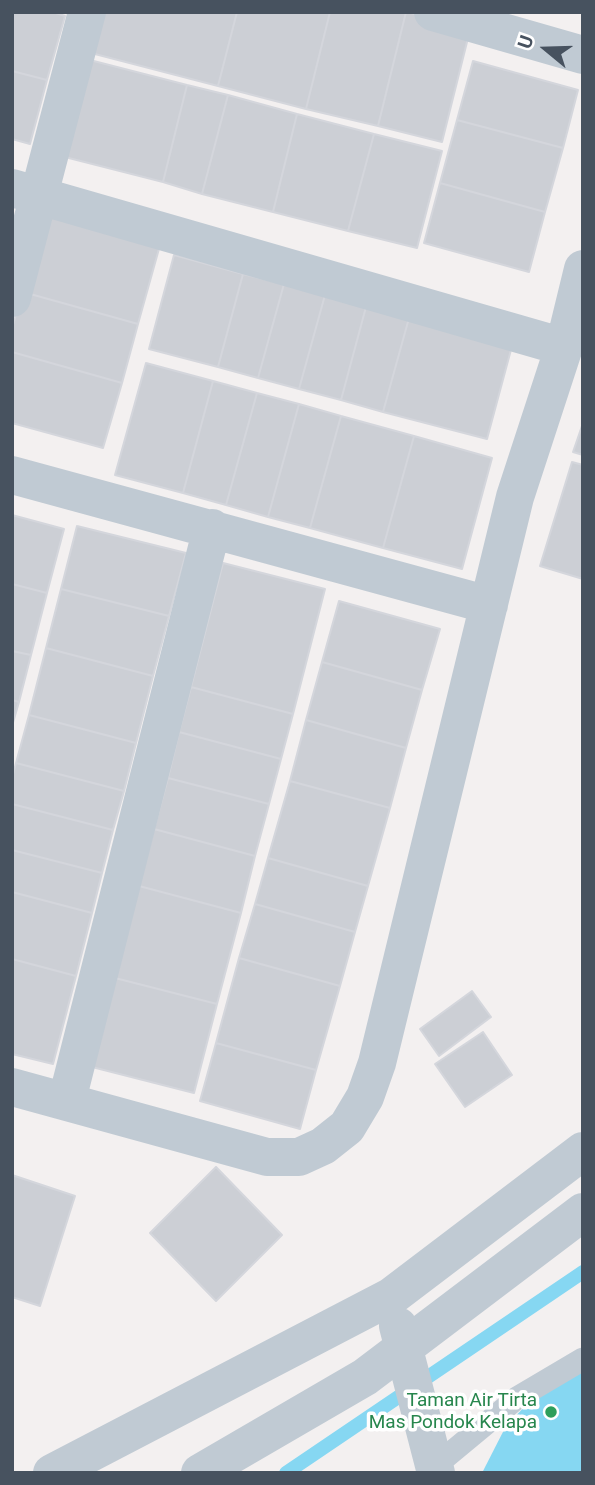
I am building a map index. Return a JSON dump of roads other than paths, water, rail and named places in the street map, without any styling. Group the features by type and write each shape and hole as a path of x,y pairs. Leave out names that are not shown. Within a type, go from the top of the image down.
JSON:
{"street":[{"path":"12,298 26,191 87,12"},
{"path":"433,12 583,55"},
{"path":"26,191 564,347"},
{"path":"12,1087 267,1157 299,1157 323,1146 347,1127 365,1097 377,1063 515,497 564,347 583,269"},
{"path":"12,475 489,605"},
{"path":"67,1100 212,528"},
{"path":"52,1473 392,1296 583,1151"},
{"path":"201,1473 365,1377 406,1361 583,1212"},
{"path":"392,1296 433,1471"}],"lane":[{"path":"433,1471 517,1398 583,1359"}],"water":[{"name":"Taman Air Tirta Mas Pondok Kelapa","path":"583,1370 583,1473 482,1473 506,1426 532,1399"}],"waterway":[{"path":"286,1473 583,1272"}],"place":[{"name":"Taman Air Tirta Mas Pondok Kelapa","path":"551,1412"}]}
